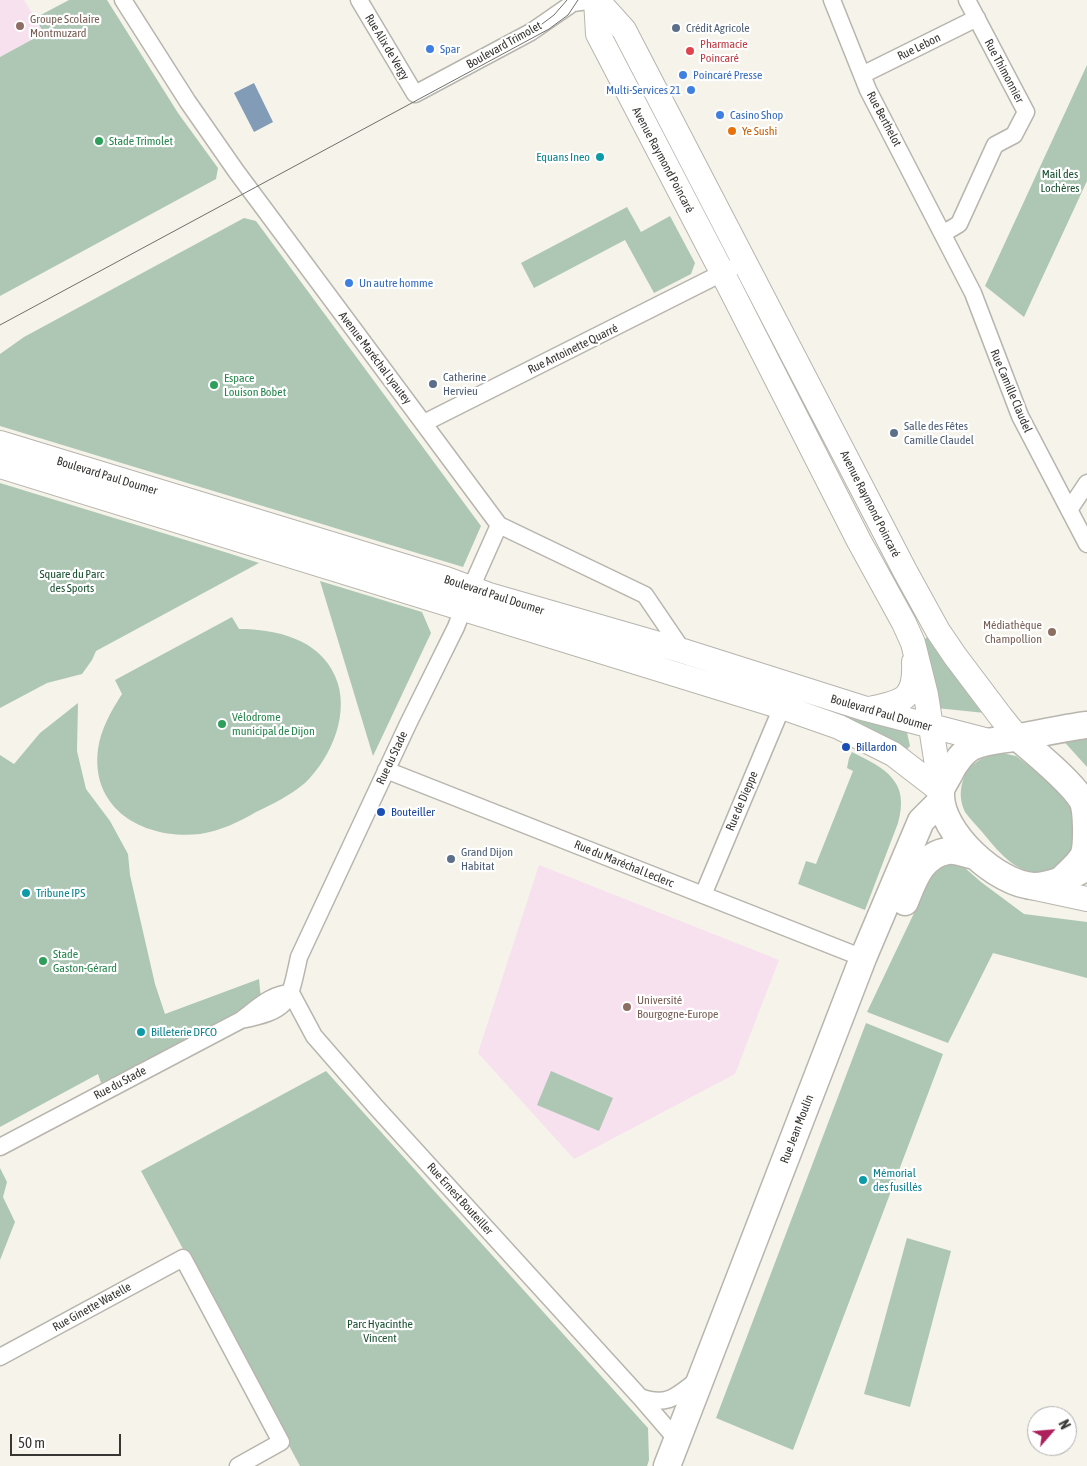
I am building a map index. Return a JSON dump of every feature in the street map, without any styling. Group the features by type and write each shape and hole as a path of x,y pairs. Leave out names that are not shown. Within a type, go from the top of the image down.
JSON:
{"main road":[{"name":"Avenue Raymond Poincaré","path":"596,0 624,30 905,572 938,630 1018,738"},
{"name":"Avenue Raymond Poincaré","path":"596,0 598,34 859,541 904,623 912,643 926,695 941,796"},
{"name":"Boulevard Paul Doumer","path":"0,443 446,579 467,599"},
{"name":"Boulevard Paul Doumer","path":"0,466 467,599 782,707 838,727 893,754 941,796"},
{"name":"Boulevard Paul Doumer","path":"467,599 488,595 683,651 866,709 989,741"},
{"name":"Avenue Raymond Poincaré","path":"866,709 903,700 908,695 914,680 912,643"},
{"path":"1087,725 1054,729 1018,738 989,741 970,748 957,761 941,796 944,811 953,828 974,856 990,868 1015,882 1050,892 1087,899"},
{"path":"1018,738 1065,782 1085,804 1086,830 1084,853 1076,866 1062,878"},
{"name":"Rue Jean Moulin","path":"667,1466 704,1375 863,958 921,822 941,796"},
{"name":"Rue Jean Moulin","path":"684,1466 863,1000 919,872 927,861 940,852 949,851 974,856"},
{"path":"1015,882 1041,886 1087,866"}],"street":[{"name":"Avenue Maréchal Lyautey","path":"123,0 188,102 236,171 499,526 645,595 683,651"},
{"name":"Rue Alix de Vergy","path":"359,0 414,94"},
{"name":"Boulevard Trimolet","path":"414,94 531,32 573,3 596,0"},
{"name":"Rue Berthelot","path":"832,0 862,75 944,234"},
{"name":"Rue Thimonnier","path":"944,234 959,224 995,145 1014,135 1026,112 967,0"},
{"name":"Rue Lebon","path":"862,75 977,18"},
{"name":"Avenue Raymond Poincaré","path":"632,100 638,92 652,85"},
{"name":"Rue Camille Claudel","path":"944,234 973,293 1020,416 1087,544"},
{"path":"723,274 735,266 742,257"},
{"name":"Rue Antoinette Quarré","path":"424,423 723,274"},
{"path":"1069,510 1087,483"},
{"name":"Rue du Stade","path":"0,1147 241,1020 276,1010 287,1001 291,993 299,957 467,599 499,526"},
{"name":"Rue de Dieppe","path":"703,895 782,707"},
{"name":"Rue du Maréchal Leclerc","path":"386,770 863,958"},
{"name":"Rue Ernest Bouteiller","path":"291,993 314,1036 677,1440"},
{"name":"Rue Ginette Watelle","path":"0,1357 183,1258 281,1442 238,1466"},
{"path":"640,1397 657,1401 674,1398 682,1394 704,1375"}],"shaded area":[{"name":"Groupe Scolaire Montmuzard","path":"0,0 24,0 44,33 0,57"},
{"name":"Université Bourgogne-Europe","path":"539,865 779,960 735,1074 574,1159 478,1053"}],"green space":[{"name":"Stade Trimolet","path":"69,0 107,0 178,113 218,168 216,179 0,296 0,57 44,33 35,18"},
{"name":"Mail des Lochères","path":"1087,65 1087,181 1024,317 985,286"},
{"path":"627,207 641,232 670,216 695,263 691,274 654,293 625,240 534,288 521,263"},
{"name":"Espace Louison Bobet","path":"244,218 256,221 481,526 463,567 0,426 0,354 24,337"},
{"name":"Square du Parc des Sports","path":"0,483 259,563 96,651 82,674 47,683 0,708"},
{"path":"320,581 422,612 431,633 373,756"},
{"name":"Vélodrome municipal de Dijon","path":"232,617 239,629 267,631 295,639 318,653 328,663 335,676 341,704 340,718 331,747 315,772 300,787 229,826 200,834 180,835 160,832 142,826 126,817 113,805 103,789 98,771 98,749 101,734 122,694 115,680"},
{"path":"932,632 985,713 936,708 921,643"},
{"path":"798,695 906,728 910,746 907,749 904,748 867,727 796,701"},
{"path":"78,703 77,751 86,789 110,821 128,854 130,875 155,984 165,1014 259,979 261,999 202,1033 142,1064 101,1083 98,1074 0,1127 0,755 14,764 40,733"},
{"path":"1087,731 1087,767 1059,736"},
{"path":"852,752 885,771 898,787 901,797 898,823 865,910 798,884 806,861 816,864 853,771 847,768"},
{"path":"1002,753 1016,756 1050,782 1073,811 1080,846 1057,868 1040,873 1023,870 994,847 964,810 961,790 965,774 969,768 986,757"},
{"path":"957,861 981,882 1024,914 1087,922 1087,978 993,953 948,1043 867,1012 934,871"},
{"path":"866,1023 943,1054 793,1450 716,1418"},
{"name":"Parc Hyacinthe Vincent","path":"326,1071 648,1428 649,1460 647,1466 300,1466 141,1171"},
{"path":"551,1071 613,1098 599,1131 537,1105"},
{"path":"0,1168 7,1182 3,1197 15,1222 0,1260"},
{"path":"907,1238 951,1251 910,1407 864,1394"}],"water":[{"path":"254,83 273,122 254,132 234,93"}],"tram line":[{"path":"534,30 554,15 567,0"},
{"path":"0,325 549,29 568,15 578,0"}],"place":[{"name":"Groupe Scolaire Montmuzard","path":"20,26"},
{"name":"Crédit Agricole","path":"676,28"},
{"name":"Spar","path":"430,49"},
{"name":"Pharmacie Poincaré","path":"690,51"},
{"name":"Poincaré Presse","path":"683,75"},
{"name":"Multi-Services 21","path":"691,90"},
{"name":"Casino Shop","path":"720,115"},
{"name":"Ye Sushi","path":"732,131"},
{"name":"Stade Trimolet","path":"99,141"},
{"name":"Equans Ineo","path":"600,157"},
{"name":"Un autre homme","path":"349,283"},
{"name":"Catherine Hervieu","path":"433,384"},
{"name":"Espace Louison Bobet","path":"214,385"},
{"name":"Salle des Fêtes Camille Claudel","path":"894,433"},
{"name":"Médiathèque Champollion","path":"1052,632"},
{"name":"Vélodrome municipal de Dijon","path":"222,724"},
{"name":"Billardon","path":"846,747"},
{"name":"Bouteiller","path":"381,812"},
{"name":"Grand Dijon Habitat","path":"451,859"},
{"name":"Tribune IPS","path":"26,893"},
{"name":"Stade Gaston-Gérard","path":"43,961"},
{"name":"Université Bourgogne-Europe","path":"627,1007"},
{"name":"Billeterie DFCO","path":"141,1032"},
{"name":"Mémorial des fusillés","path":"863,1180"}]}
